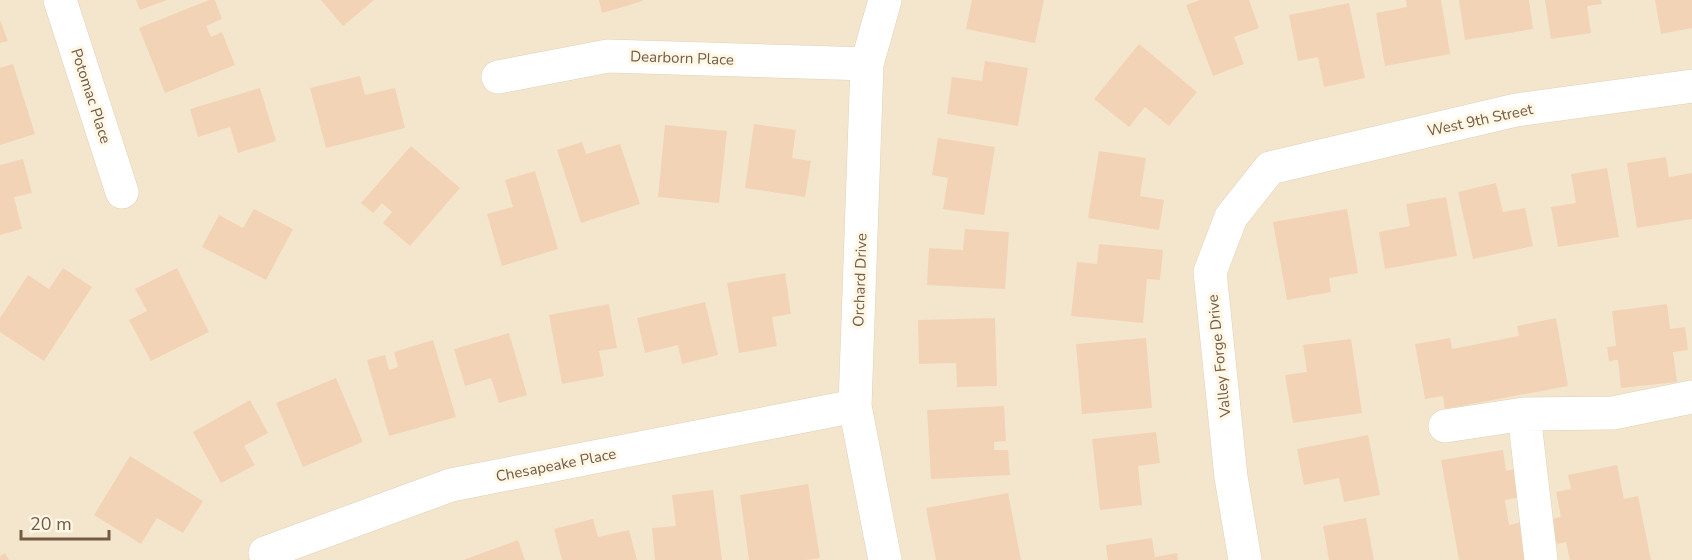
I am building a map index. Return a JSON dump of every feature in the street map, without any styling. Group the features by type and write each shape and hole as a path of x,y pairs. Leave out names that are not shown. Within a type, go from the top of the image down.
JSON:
{"street":[{"name":"Potomac Place","path":"60,0 122,192"},
{"name":"Orchard Drive","path":"885,0 867,64 855,406 885,560"},
{"name":"Dearborn Place","path":"498,76 608,56 867,64"},
{"name":"West 9th Street","path":"1270,168 1516,110 1692,86"},
{"name":"Valley Forge Drive","path":"1245,560 1231,477 1210,272 1231,217 1270,168"},
{"path":"1445,426 1524,414 1613,413 1692,397"},
{"name":"Chesapeake Place","path":"264,553 451,485 855,406"},
{"path":"1524,414 1541,560"}],"shaded area":[{"path":"0,0 1692,0 1692,560 0,560"}],"building":[{"path":"136,0 167,0 140,10"},
{"path":"209,0 215,0 222,19 206,26 211,37 222,32 235,65 165,93 139,28"},
{"path":"321,0 374,0 343,26"},
{"path":"599,0 642,0 643,1 602,13"},
{"path":"972,0 1044,0 1035,43 966,29"},
{"path":"1200,0 1249,0 1259,28 1234,37 1244,64 1213,76 1186,5"},
{"path":"1406,0 1441,0 1450,54 1385,66 1376,13 1407,7"},
{"path":"1459,0 1529,0 1533,29 1465,40"},
{"path":"1545,0 1601,0 1602,4 1587,6 1591,33 1551,39"},
{"path":"1655,0 1692,0 1692,28 1661,34"},
{"path":"1349,3 1365,78 1324,87 1318,57 1298,61 1289,15"},
{"path":"0,20 8,41 0,43"},
{"path":"1139,44 1197,92 1169,126 1145,107 1129,127 1094,99"},
{"path":"985,61 1028,68 1018,126 947,114 952,77 982,81"},
{"path":"13,64 35,134 0,145 0,68"},
{"path":"360,76 365,95 395,88 405,128 326,148 310,88"},
{"path":"260,88 276,141 238,153 230,127 198,137 190,109"},
{"path":"754,124 796,130 792,158 811,161 805,197 745,188"},
{"path":"665,125 727,131 719,203 658,197"},
{"path":"938,138 995,147 984,215 943,209 948,178 932,175"},
{"path":"582,142 586,154 620,144 640,204 581,223 557,150"},
{"path":"411,146 460,188 410,246 383,223 392,212 382,203 373,213 361,203"},
{"path":"1099,151 1146,158 1140,196 1164,200 1159,230 1088,218"},
{"path":"1666,157 1669,177 1692,173 1692,219 1637,228 1627,163"},
{"path":"23,159 32,193 14,197 22,229 0,235 0,165"},
{"path":"1607,168 1619,237 1558,247 1551,207 1576,203 1571,174"},
{"path":"535,171 558,249 502,266 487,214 513,207 505,180"},
{"path":"1496,183 1503,212 1525,208 1533,246 1473,259 1458,192"},
{"path":"1446,197 1457,256 1385,269 1379,232 1410,226 1406,204"},
{"path":"254,209 293,229 266,280 202,247 219,215 243,228"},
{"path":"1347,209 1358,273 1329,278 1331,292 1287,300 1273,222"},
{"path":"965,229 1009,232 1005,289 927,285 929,248 963,250"},
{"path":"1099,244 1163,250 1160,280 1147,279 1143,323 1071,316 1077,262 1097,264"},
{"path":"63,268 92,287 44,361 0,332 0,318 28,275 49,289"},
{"path":"177,268 209,332 151,361 129,320 147,311 135,289"},
{"path":"785,273 791,314 772,317 777,346 739,353 727,283"},
{"path":"705,302 718,355 682,364 678,345 645,353 637,318"},
{"path":"609,304 617,348 599,351 604,376 562,384 549,315"},
{"path":"1667,304 1670,329 1685,327 1688,350 1673,352 1677,382 1621,388 1618,360 1609,361 1607,347 1616,346 1612,311"},
{"path":"995,318 997,386 957,387 956,363 919,364 918,320"},
{"path":"1556,318 1568,386 1445,409 1443,396 1425,399 1415,344 1450,338 1452,349 1519,336 1517,326"},
{"path":"509,333 527,395 499,403 491,378 465,386 454,349"},
{"path":"1146,338 1152,408 1082,414 1076,344"},
{"path":"1351,339 1362,413 1293,423 1285,375 1307,372 1303,345"},
{"path":"433,340 456,417 389,436 367,360 385,355 389,370 398,367 394,352"},
{"path":"336,378 363,442 303,467 276,403"},
{"path":"250,400 268,433 244,446 255,465 221,483 193,432"},
{"path":"1004,406 1006,441 994,442 994,450 1008,450 1010,475 931,479 927,410"},
{"path":"1156,432 1160,463 1138,466 1142,505 1100,510 1092,439"},
{"path":"1368,435 1380,495 1344,502 1339,478 1304,485 1297,449"},
{"path":"1503,450 1506,471 1515,469 1520,497 1505,500 1509,525 1522,522 1528,560 1459,560 1441,460"},
{"path":"130,456 203,501 183,533 157,518 141,544 94,515"},
{"path":"1617,465 1624,499 1638,496 1651,560 1570,560 1566,542 1557,544 1551,519 1561,517 1556,492 1571,489 1568,475"},
{"path":"808,484 820,558 749,560 740,495"},
{"path":"713,490 722,560 655,560 652,528 676,526 672,495"},
{"path":"1008,493 1021,560 936,560 926,508"},
{"path":"1366,518 1374,560 1329,560 1323,526"},
{"path":"593,519 598,537 629,530 637,560 562,560 554,529"},
{"path":"1152,538 1155,557 1177,553 1178,560 1108,560 1106,545"},
{"path":"518,540 525,560 463,560"},
{"path":"5,553 9,560 0,560 0,556"}]}
